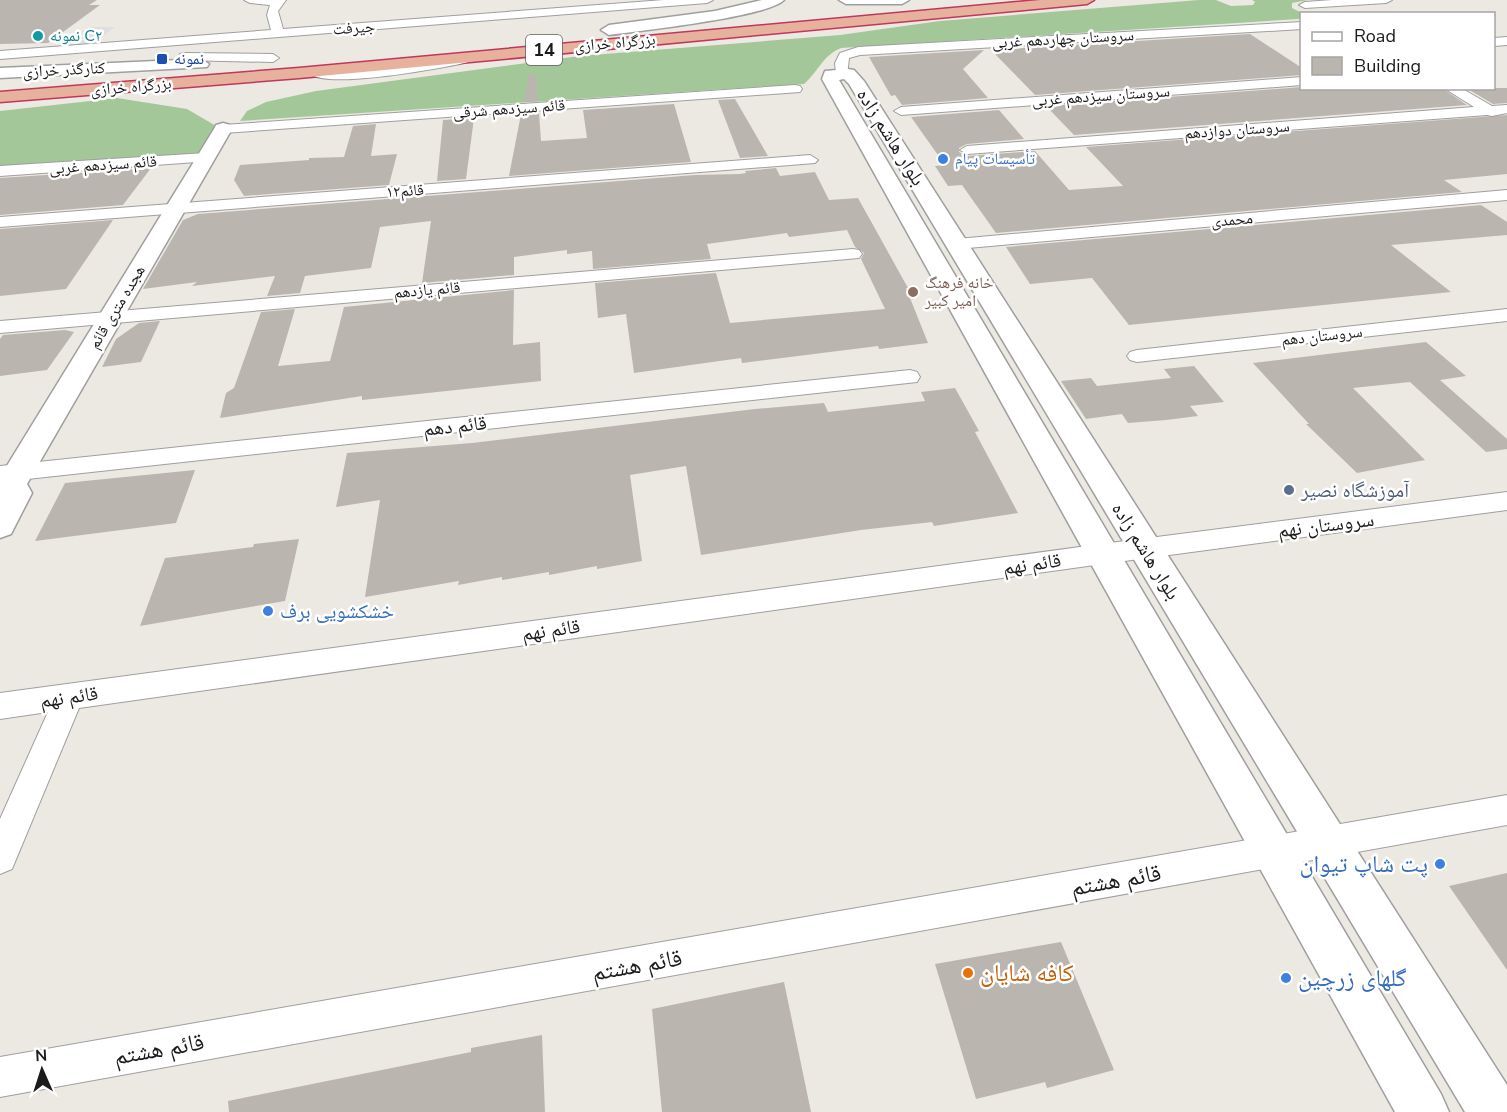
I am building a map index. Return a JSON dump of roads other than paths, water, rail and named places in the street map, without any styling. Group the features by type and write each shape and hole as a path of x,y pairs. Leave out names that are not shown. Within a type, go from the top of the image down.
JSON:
{"highway":[{"name":"بزرگراه خرازی","path":"424,45 935,0"},
{"name":"بزرگراه خرازی","path":"0,97 299,73 1087,0"},
{"name":"بزرگراه خرازی","path":"0,80 279,57"},
{"path":"0,102 119,88"}],"street":[{"path":"250,0 279,1"},
{"name":"جيرفت","path":"0,55 278,33 468,14 707,0"},
{"path":"609,30 718,15 749,9 777,0"},
{"path":"846,0 902,0"},
{"path":"1316,12 1305,5 1386,0"},
{"path":"278,33 272,16 273,7 279,1"},
{"name":"سروستان چهاردهم غربی","path":"842,73 841,63 844,56 858,51 1300,25"},
{"path":"70,69 198,56 279,57"},
{"name":"کنارگذر خرازی","path":"0,73 201,64"},
{"name":"بلوار هاشم زاده","path":"842,73 831,75 830,79 957,244 1494,1112"},
{"name":"سروستان سیزدهم غربی","path":"901,111 1300,81"},
{"name":"قائم سیزدهم شرقی","path":"223,129 795,89"},
{"path":"1454,90 1507,121"},
{"name":"سروستان دوازدهم","path":"967,150 1507,109"},
{"name":"هجده متری قائم","path":"0,526 17,493 8,481 111,318 223,129"},
{"name":"بلوار هاشم زاده","path":"886,153 1102,554 1423,1112"},
{"name":"قائم سیزدهم غربی","path":"0,171 206,158"},
{"name":"قائم۱۲","path":"0,222 810,160"},
{"name":"محمدی","path":"957,244 1507,195"},
{"name":"قائم یازدهم","path":"0,327 853,254"},
{"name":"سروستان دهم","path":"1137,356 1507,315"},
{"name":"قائم دهم","path":"8,481 910,377"},
{"name":"سروستان نهم","path":"1102,554 1507,501"},
{"name":"قائم نهم","path":"0,706 1102,554"},
{"path":"0,857 69,697"},
{"name":"قائم هشتم","path":"0,1077 1507,810"}],"place":[{"name":"نمونه C۲","path":"38,36"},
{"name":"نمونه","path":"162,59"},
{"name":"تأسیسات پیام","path":"943,159"},
{"name":"خانه فرهنگ امیر کبیر","path":"913,292"},
{"name":"آموزشگاه نصیر","path":"1289,490"},
{"name":"خشکشویی برف","path":"268,611"},
{"name":"پت شاپ تیوان","path":"1440,864"},
{"name":"كافه شايان","path":"968,973"},
{"name":"گلهای زرچین","path":"1286,978"}]}
